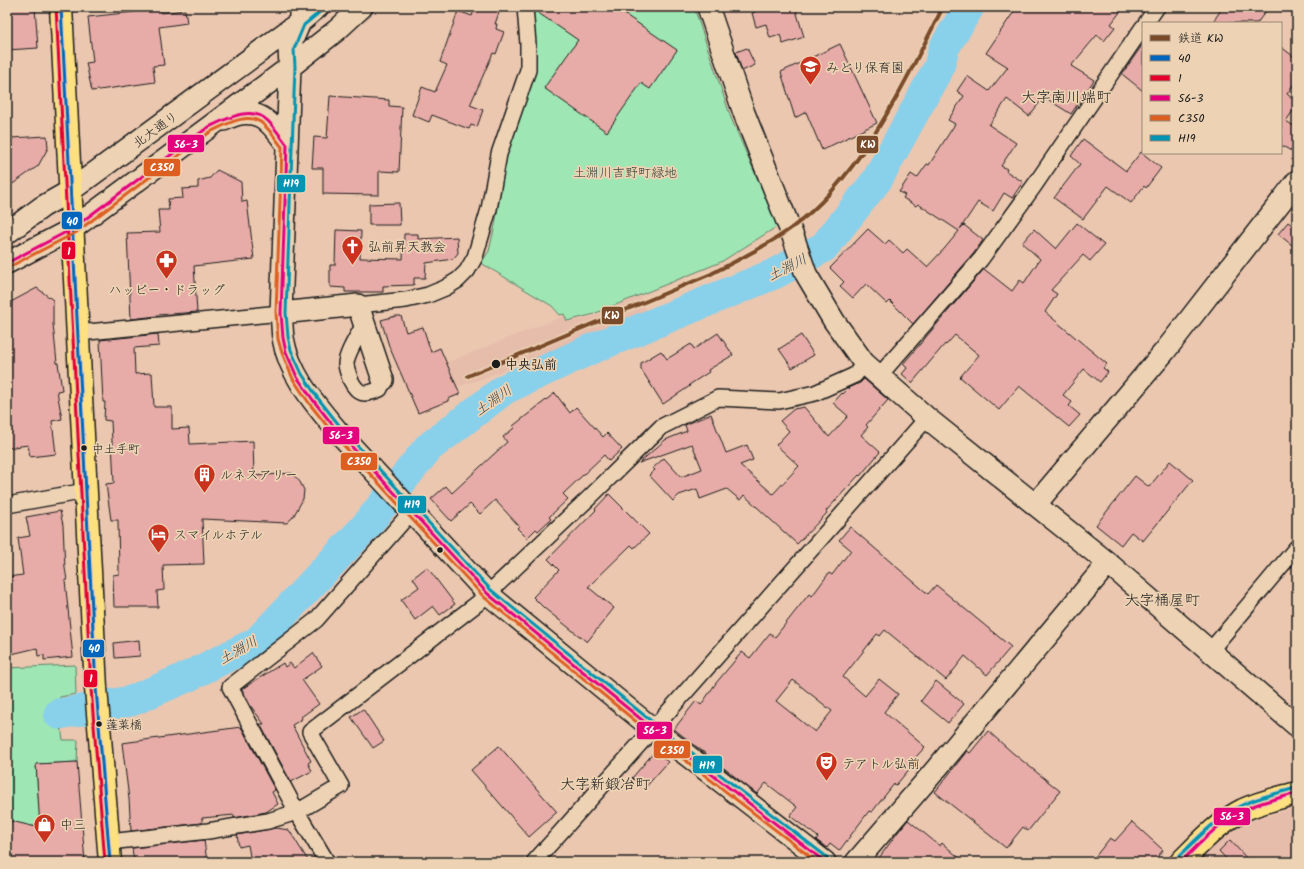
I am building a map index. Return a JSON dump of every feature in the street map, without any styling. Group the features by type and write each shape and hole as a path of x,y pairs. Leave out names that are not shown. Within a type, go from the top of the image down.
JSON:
{"main road":[{"path":"61,7 96,688 109,852"},
{"path":"1182,862 1225,820 1264,802 1297,793"}],"street":[{"name":"北大通り","path":"7,233 42,207 70,191 300,14 318,7"},
{"path":"7,263 72,229 290,67 337,30 362,7"},
{"path":"78,334 281,313 361,314 428,295 445,288 458,280 468,270 474,257 489,209 499,154 528,70 528,44 525,7"},
{"path":"708,7 744,113 794,239 806,274 834,321 872,369 927,418 1108,563 1297,726"},
{"path":"1147,22 1157,7"},
{"path":"300,14 289,48 290,67 281,313 283,338 290,360 303,386 339,433 488,594 653,729 825,862"},
{"path":"109,852 268,820 297,812 341,786 310,732 478,603 661,428 718,398 779,401 815,393 872,369 981,259 1034,186 1142,28"},
{"path":"207,128 230,117 243,114 253,114 267,120 287,145"},
{"path":"1035,505 1165,351 1297,181"},
{"path":"361,314 383,380 380,390 369,394 362,393 354,388 346,364 361,314"},
{"path":"534,862 927,418"},
{"path":"7,505 86,491"},
{"path":"327,862 297,812 230,687 316,620 409,508"},
{"path":"1210,651 1297,547"},
{"path":"856,862 932,774 1108,563"}],"shaded area":[{"name":"中央弘前","path":"640,296 647,313 481,379 457,387 460,394 448,399 448,401 418,413 398,366 440,348 446,363 564,316 567,322 592,317"},
{"path":"1297,808 1297,862 1199,862 1225,836 1250,821"}],"green space":[{"name":"土淵川吉野町緑地","path":"530,7 694,7 731,118 778,226 721,262 591,315 567,321 564,314 560,315 552,306 481,263 489,251 495,225 508,147 535,64"},
{"path":"75,665 76,694 60,697 59,714 63,740 78,740 77,762 36,764 39,806 81,823 32,826 7,821 7,668"}],"building":[{"path":"7,7 35,7 38,48 7,50"},
{"path":"475,7 501,7 495,24 497,24 496,29 504,32 496,54 493,53 470,105 483,110 477,127 471,125 469,129 432,115 429,122 412,115 422,87 435,92 447,65 440,62 458,11 472,16"},
{"path":"534,7 614,7 677,50 650,89 641,83 607,132 544,88 578,40 534,10"},
{"path":"754,7 795,7 804,37 783,44 780,35 770,38 766,24 756,27 752,13 755,12"},
{"path":"1017,7 1124,7 1111,24 1115,27 1104,41 1097,35 1071,66 1094,80 1071,114 1044,97 1029,116 1007,99 989,125 1016,143 1001,166 1023,182 1012,198 1004,193 993,211 978,202 960,229 964,225 983,240 974,253 913,324 890,301 887,304 866,284 853,298 840,286 844,282 830,268 868,229 885,244 889,240 903,253 907,249 927,267 959,231 918,204 916,206 903,198 905,195 899,192 911,174 917,178 927,164 929,165 955,124 948,120 964,96 957,91 967,76 989,91 1008,67 986,53"},
{"path":"1223,7 1269,7 1258,22 1213,22"},
{"path":"161,9 161,13 185,10 187,23 159,27 164,65 153,66 155,82 92,91 86,63 93,62 88,17"},
{"path":"840,44 877,123 822,150 806,112 795,118 781,72"},
{"path":"1142,45 1142,90 1122,74"},
{"path":"747,48 755,65 742,71 736,52"},
{"path":"1282,48 1297,59 1297,79 1287,94 1297,102 1297,105 1286,121 1297,128 1297,141 1291,151 1282,146"},
{"path":"330,96 389,100 389,106 402,107 399,172 379,171 379,195 323,194 323,168 312,168 314,137 327,138"},
{"path":"47,136 48,148 38,166 7,188 7,144 11,144 11,138"},
{"path":"1083,139 1126,171 1141,152 1161,168 1146,188 1144,186 1131,203 1108,186 1083,219 1054,198 1080,164 1071,156"},
{"path":"217,170 241,182 242,202 247,201 254,259 194,266 197,312 157,315 131,319 127,233 160,232 158,210 169,210 168,199 183,198 182,189 198,188 198,181 210,178"},
{"path":"399,203 400,225 369,225 369,204"},
{"path":"1288,222 1297,229 1297,249 1278,234"},
{"path":"1077,223 1104,245 1090,261 1083,255 1051,290 1057,294 1045,312 1107,364 1103,368 1108,372 1100,382 1084,369 1063,395 1072,402 1069,406 1080,415 1069,427 1019,386 999,410 960,377 979,355 955,335 946,345 945,344 912,383 902,374 907,368 903,364 984,269 1012,291 1020,280 1024,283 1040,259 1022,243 1034,229 1056,249"},
{"path":"336,230 361,231 360,258 403,259 404,234 418,234 418,239 457,237 458,253 453,259 426,263 425,278 414,278 414,285 383,286 383,292 345,292 345,288 330,287 330,265 335,265"},
{"path":"37,288 53,300 53,324 57,363 62,390 57,391 62,419 52,421 56,454 30,457 28,445 7,448 7,304"},
{"path":"401,316 406,332 423,327 431,352 440,348 460,394 448,399 448,401 418,413 389,346 381,320"},
{"path":"718,333 733,355 708,370 709,372 663,404 641,369 641,363 661,351 667,359 691,344 694,349"},
{"path":"158,334 159,346 134,348 135,374 152,373 154,407 172,407 172,429 189,428 190,444 253,441 254,476 292,473 300,482 304,490 303,499 293,517 287,523 202,519 204,564 163,565 164,590 157,591 158,607 114,607 113,575 119,574 118,520 111,520 106,484 114,483 111,421 104,420 105,402 103,402 100,340"},
{"path":"801,335 814,355 792,368 779,349"},
{"path":"864,379 888,400 866,425 868,427 861,435 880,452 860,476 859,475 826,511 827,513 797,544 744,495 740,500 727,489 700,499 697,489 679,495 673,501 649,475 655,470 653,468 664,458 681,477 702,469 692,444 639,463 665,440 687,431 685,425 711,414 726,453 747,445 753,460 740,465 773,494 799,466 776,445 789,431 780,421 794,409 804,407 829,437 848,416 833,403 842,393 843,394 850,387 860,383"},
{"path":"555,393 570,413 576,407 603,437 607,433 622,449 609,461 604,455 563,494 568,499 549,517 551,519 538,531 536,529 527,538 517,528 519,526 495,500 480,514 470,504 451,521 431,499 446,486 452,493 507,442 503,437 514,428 513,426"},
{"path":"1170,461 1193,480 1143,541 1131,532 1121,545 1096,525 1135,476 1149,487"},
{"path":"609,494 649,534 634,548 631,545 588,587 614,608 587,642 544,608 533,597 559,570 548,559 596,510 595,509"},
{"path":"60,511 63,525 67,580 65,580 73,657 44,660 44,655 38,656 37,648 7,655 7,577 23,575 18,538 30,536 26,517"},
{"path":"850,527 928,594 936,585 1011,647 987,675 965,656 946,680 885,630 880,636 877,634 843,677 865,696 879,679 898,694 884,712 925,747 915,758 917,760 896,785 894,784 872,812 869,811 839,851 830,844 827,848 816,840 818,837 790,816 797,807 766,783 757,794 674,729 696,701 701,705 716,683 742,652 750,658 770,633 775,637 809,594 812,596 829,573 832,575 851,550 839,540","holes":["793,680 832,711 815,732 776,701"]},
{"path":"427,567 455,604 440,615 433,606 415,620 401,600 419,587 413,578"},
{"path":"139,640 140,656 115,658 114,643"},
{"path":"313,653 322,666 302,680 319,704 301,717 302,719 292,725 311,761 308,763 312,771 291,782 260,724 264,724 250,705 242,689 283,663 285,667 290,663 294,668"},
{"path":"936,681 964,704 948,723 921,701"},
{"path":"363,709 384,741 373,748 351,717"},
{"path":"241,727 275,790 272,792 278,804 266,812 234,818 234,815 202,818 202,823 131,831 129,799 122,743"},
{"path":"988,731 1060,791 1028,831 1023,827 1006,848 935,792 967,751 970,753"},
{"path":"499,746 557,812 529,837 471,770"},
{"path":"655,751 668,762 644,789 632,778"},
{"path":"77,762 85,862 7,862 7,820 40,828 36,764"},
{"path":"908,820 940,846 942,843 964,862 876,862"},
{"path":"1132,822 1163,850 1153,862 1091,862 1110,838 1115,841"},
{"path":"276,828 289,830 309,862 251,862 248,845 239,847 237,835"},
{"path":"204,840 207,862 134,862 132,848"},
{"path":"1230,840 1250,862 1229,862 1219,851"}],"waterway":[{"name":"土淵川","path":"59,714 131,701 189,676 257,642 365,527 428,448 505,389 589,350 774,274 824,247 877,180 939,67 944,48 969,7"}],"rail line":[{"name":"KW","path":"468,376 711,274 781,236 815,208 838,184 859,157 896,98 943,7"}],"transit line":[{"name":"1","path":"56,7 91,688 105,862"},
{"name":"40","path":"61,7 96,688 110,862"},
{"name":"H19","path":"321,11 304,25 294,49 295,67 286,313 288,337 291,350 302,374 317,397 343,430 491,590 656,725 828,858"},
{"name":"56-3","path":"7,263 72,229 207,128 229,118 246,114 261,116 268,121 287,145 281,313 283,338 286,352 297,377 313,400 339,433 488,594 653,729 825,862"},
{"name":"C350","path":"9,267 75,233 210,132 237,120 244,119 258,121 264,125 282,147 276,313 278,339 293,379 309,403 335,436 484,597 650,733 817,862"},
{"name":"H19","path":"1177,858 1208,829 1233,810 1269,795 1296,788"},
{"name":"56-3","path":"1181,862 1210,833 1234,815 1270,800 1297,793"}],"place":[{"name":"みどり保育園","path":"810,86"},
{"name":"弘前昇天教会","path":"352,266"},
{"name":"ハッピー・ドラッグ","path":"167,280"},
{"name":"中央弘前","path":"496,364"},
{"name":"中土手町","path":"84,448"},
{"name":"ルネスアリー","path":"205,494"},
{"name":"スマイルホテル","path":"159,554"},
{"name":"蓬莱橋","path":"99,724"},
{"name":"テアトル弘前","path":"827,782"},
{"name":"中三","path":"45,844"}],"district":[{"name":"大字南川端町","path":"1066,97"},
{"name":"大字桶屋町","path":"1162,600"},
{"name":"大字新鍛冶町","path":"605,784"}]}
